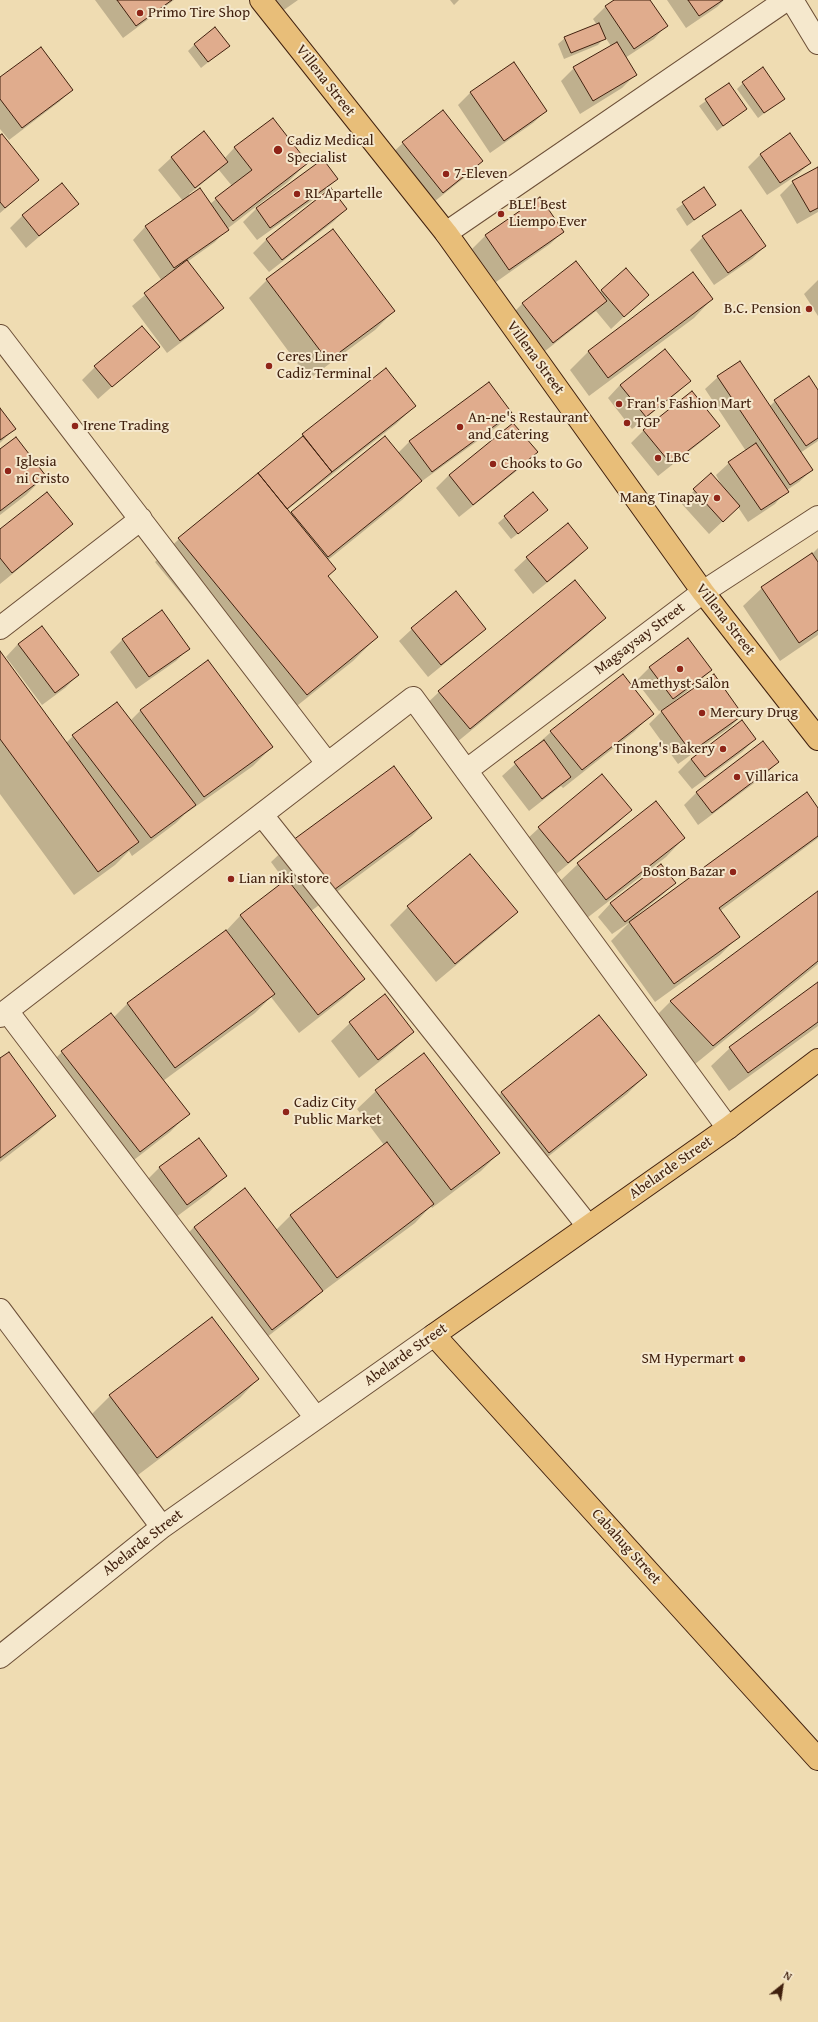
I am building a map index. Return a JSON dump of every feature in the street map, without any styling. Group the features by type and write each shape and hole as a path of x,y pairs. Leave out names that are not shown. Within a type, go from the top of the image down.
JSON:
{"main road":[{"name":"Villena Street","path":"261,0 446,233 703,592 818,739"},
{"name":"Abelarde Street","path":"434,1335 728,1128 818,1060"},
{"name":"Cabahug Street","path":"434,1335 818,1759"}],"street":[{"path":"446,233 786,0"},
{"path":"792,0 818,43"},
{"path":"0,336 327,763"},
{"name":"Magsaysay Street","path":"467,770 703,592 818,517"},
{"path":"0,628 141,519"},
{"path":"316,1418 3,1013 413,698 728,1128"},
{"path":"262,815 588,1226"},
{"path":"0,1310 162,1527"},
{"name":"Abelarde Street","path":"0,1657 162,1527 434,1335"}],"building":[{"name":"Primo Tire Shop","path":"117,0 172,0 136,26"},
{"path":"614,0 650,0 668,26 634,49 605,6"},
{"path":"688,0 723,0 699,16"},
{"path":"599,23 606,39 571,53 564,37"},
{"path":"215,27 230,46 208,62 194,44"},
{"path":"617,42 637,75 593,101 573,67"},
{"path":"41,47 73,90 22,128 0,99 0,77"},
{"path":"514,62 547,111 504,141 470,92"},
{"path":"763,67 785,99 764,113 742,82"},
{"path":"729,83 747,109 723,126 705,99"},
{"path":"443,110 483,161 443,193 402,142"},
{"path":"273,118 308,163 233,221 215,198 252,170 234,147"},
{"path":"204,131 228,162 195,188 171,157"},
{"path":"790,133 811,163 780,183 760,154"},
{"path":"2,134 39,180 5,208 0,202 0,135"},
{"name":"RL Apartelle","path":"323,159 338,179 270,228 256,208"},
{"path":"818,167 818,208 810,212 792,181"},
{"path":"62,183 79,204 39,236 22,215"},
{"path":"704,187 716,205 694,220 682,202"},
{"path":"200,188 229,230 174,268 145,226"},
{"path":"331,188 347,209 282,260 266,239"},
{"path":"540,197 564,232 509,270 485,235"},
{"path":"741,210 766,246 728,273 702,236"},
{"path":"333,229 395,311 328,361 266,279"},
{"path":"187,260 224,308 180,341 144,293"},
{"path":"576,261 607,301 553,343 522,303"},
{"path":"626,268 649,295 624,317 601,290"},
{"path":"693,272 713,299 608,378 588,351"},
{"path":"142,326 160,347 112,387 94,366"},
{"path":"665,349 691,381 646,417 620,385"},
{"path":"740,361 813,470 790,485 717,376"},
{"path":"386,368 416,406 332,472 302,434"},
{"path":"809,376 818,390 818,438 806,446 774,400"},
{"name":"An-ne's Restaurant and Catering","path":"489,382 512,413 432,472 409,441"},
{"path":"692,391 720,426 671,464 643,430"},
{"path":"0,408 16,429 0,440"},
{"name":"Chooks to Go","path":"513,423 538,452 473,505 449,475"},
{"path":"303,436 332,472 287,509 258,473"},
{"path":"385,436 422,481 328,557 291,512"},
{"path":"16,437 46,476 0,511 0,449"},
{"path":"756,443 789,492 761,510 728,462"},
{"path":"258,473 336,569 328,576 378,637 307,695 178,538"},
{"name":"Mang Tinapay","path":"711,473 740,506 723,522 693,489"},
{"path":"47,492 73,524 12,573 0,558 0,529"},
{"path":"533,492 548,510 518,534 504,516"},
{"path":"568,523 588,548 547,582 526,557"},
{"path":"812,553 818,562 818,630 799,643 761,587"},
{"path":"575,580 606,618 470,729 438,691"},
{"path":"456,591 486,629 441,665 411,628"},
{"path":"162,610 190,649 149,677 122,639"},
{"path":"42,626 79,675 55,693 18,644"},
{"name":"Amethyst Salon","path":"688,638 712,670 673,699 649,667"},
{"path":"0,651 139,842 98,872 0,739"},
{"path":"208,660 273,747 204,797 140,710"},
{"path":"623,674 654,714 582,770 550,731"},
{"name":"Mercury Drug","path":"714,674 743,715 691,752 661,711"},
{"path":"117,702 196,805 151,838 72,735"},
{"name":"Tinong's Bakery","path":"742,720 756,739 705,777 691,759"},
{"path":"544,740 571,777 542,799 514,762"},
{"name":"Villarica","path":"763,741 779,762 712,813 696,792"},
{"path":"394,766 432,818 327,895 289,843"},
{"path":"602,774 632,810 568,863 538,827"},
{"name":"Boston Bazar","path":"807,792 818,808 818,836 719,908 740,937 674,984 629,922"},
{"path":"656,801 685,838 606,900 577,863"},
{"path":"470,854 518,912 455,964 407,906"},
{"path":"661,864 676,883 625,922 610,903"},
{"path":"287,879 365,979 318,1015 240,915"},
{"path":"818,891 818,961 713,1046 670,1001"},
{"path":"226,930 275,994 175,1068 127,1003"},
{"path":"818,982 818,1022 748,1073 729,1047"},
{"path":"385,994 414,1032 378,1060 349,1022"},
{"path":"111,1013 190,1114 140,1152 61,1051"},
{"path":"599,1015 647,1075 549,1153 501,1092"},
{"path":"9,1052 56,1116 0,1158 0,1058"},
{"path":"424,1053 500,1153 451,1190 375,1090"},
{"path":"199,1138 227,1176 187,1205 159,1167"},
{"path":"387,1142 434,1204 337,1278 290,1215"},
{"path":"245,1188 323,1291 272,1330 194,1227"},
{"path":"212,1317 259,1379 157,1458 109,1395"}],"place":[{"name":"Primo Tire Shop","path":"140,13"},
{"name":"Cadiz Medical Specialist","path":"278,150"},
{"name":"7-Eleven","path":"446,174"},
{"name":"RL Apartelle","path":"297,194"},
{"name":"BLE! Best Liempo Ever","path":"501,214"},
{"name":"B.C. Pension","path":"809,309"},
{"name":"Ceres Liner Cadiz Terminal","path":"269,366"},
{"name":"Fran's Fashion Mart","path":"619,404"},
{"name":"TGP","path":"627,423"},
{"name":"Irene Trading","path":"75,426"},
{"name":"An-ne's Restaurant and Catering","path":"460,427"},
{"name":"LBC","path":"658,458"},
{"name":"Chooks to Go","path":"493,464"},
{"name":"Iglesia ni Cristo","path":"8,471"},
{"name":"Mang Tinapay","path":"717,498"},
{"name":"Amethyst Salon","path":"680,669"},
{"name":"Mercury Drug","path":"702,713"},
{"name":"Tinong's Bakery","path":"723,749"},
{"name":"Villarica","path":"737,777"},
{"name":"Boston Bazar","path":"733,872"},
{"name":"Lian niki store","path":"231,879"},
{"name":"Cadiz City Public Market","path":"286,1112"},
{"name":"SM Hypermart","path":"742,1359"}]}
